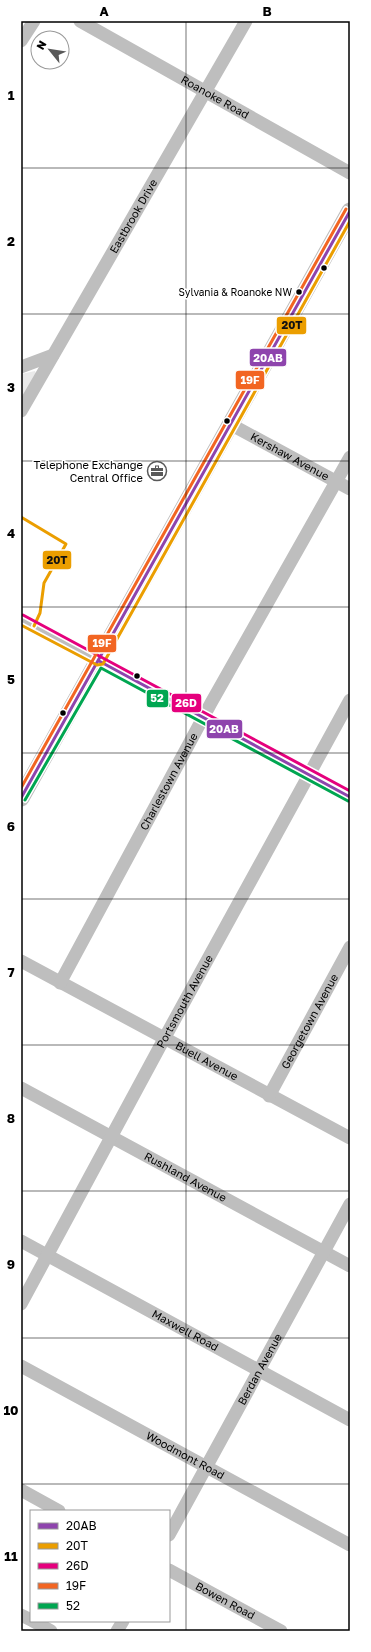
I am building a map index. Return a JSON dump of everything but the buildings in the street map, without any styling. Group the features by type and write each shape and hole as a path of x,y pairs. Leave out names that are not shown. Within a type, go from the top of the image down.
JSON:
{"main road":[{"path":"21,798 350,211"}],"street":[{"path":"21,41 34,21"},
{"name":"Roanoke Road","path":"80,21 350,173"},
{"name":"Eastbrook Drive","path":"21,411 246,21"},
{"path":"21,367 53,356"},
{"name":"Kershaw Avenue","path":"230,424 350,488"},
{"name":"Charlestown Avenue","path":"60,982 203,717 350,457"},
{"path":"21,619 350,797"},
{"name":"Portsmouth Avenue","path":"21,1304 308,774 350,700"},
{"name":"Georgetown Avenue","path":"269,1096 350,947"},
{"name":"Buell Avenue","path":"21,962 350,1138"},
{"name":"Rushland Avenue","path":"21,1088 350,1266"},
{"name":"Berdan Avenue","path":"170,1533 350,1204"},
{"name":"Maxwell Road","path":"21,1241 350,1420"},
{"name":"Woodmont Road","path":"21,1366 350,1545"},
{"path":"21,1490 57,1510"},
{"name":"Bowen Road","path":"170,1571 281,1631"},
{"path":"21,1615 30,1620"},
{"path":"34,1622 51,1631"},
{"path":"117,1631 122,1622"}],"shaded area":[{"path":"35,371 37,376 21,403 21,374"}],"transit line":[{"name":"19F","path":"21,788 346,209"},
{"name":"20AB","path":"21,798 350,211"},
{"name":"20T","path":"21,625 97,665 103,664 350,221"},
{"name":"20T","path":"21,517 66,544 44,583 40,613 34,626"},
{"name":"26D","path":"23,615 350,791"},
{"name":"20AB","path":"99,661 350,797"},
{"name":"52","path":"25,800 101,668 348,801"}],"place":[{"name":"Sylvania & Roanoke NW","path":"299,292"},
{"name":"Telephone Exchange Central Office","path":"157,471"}]}
